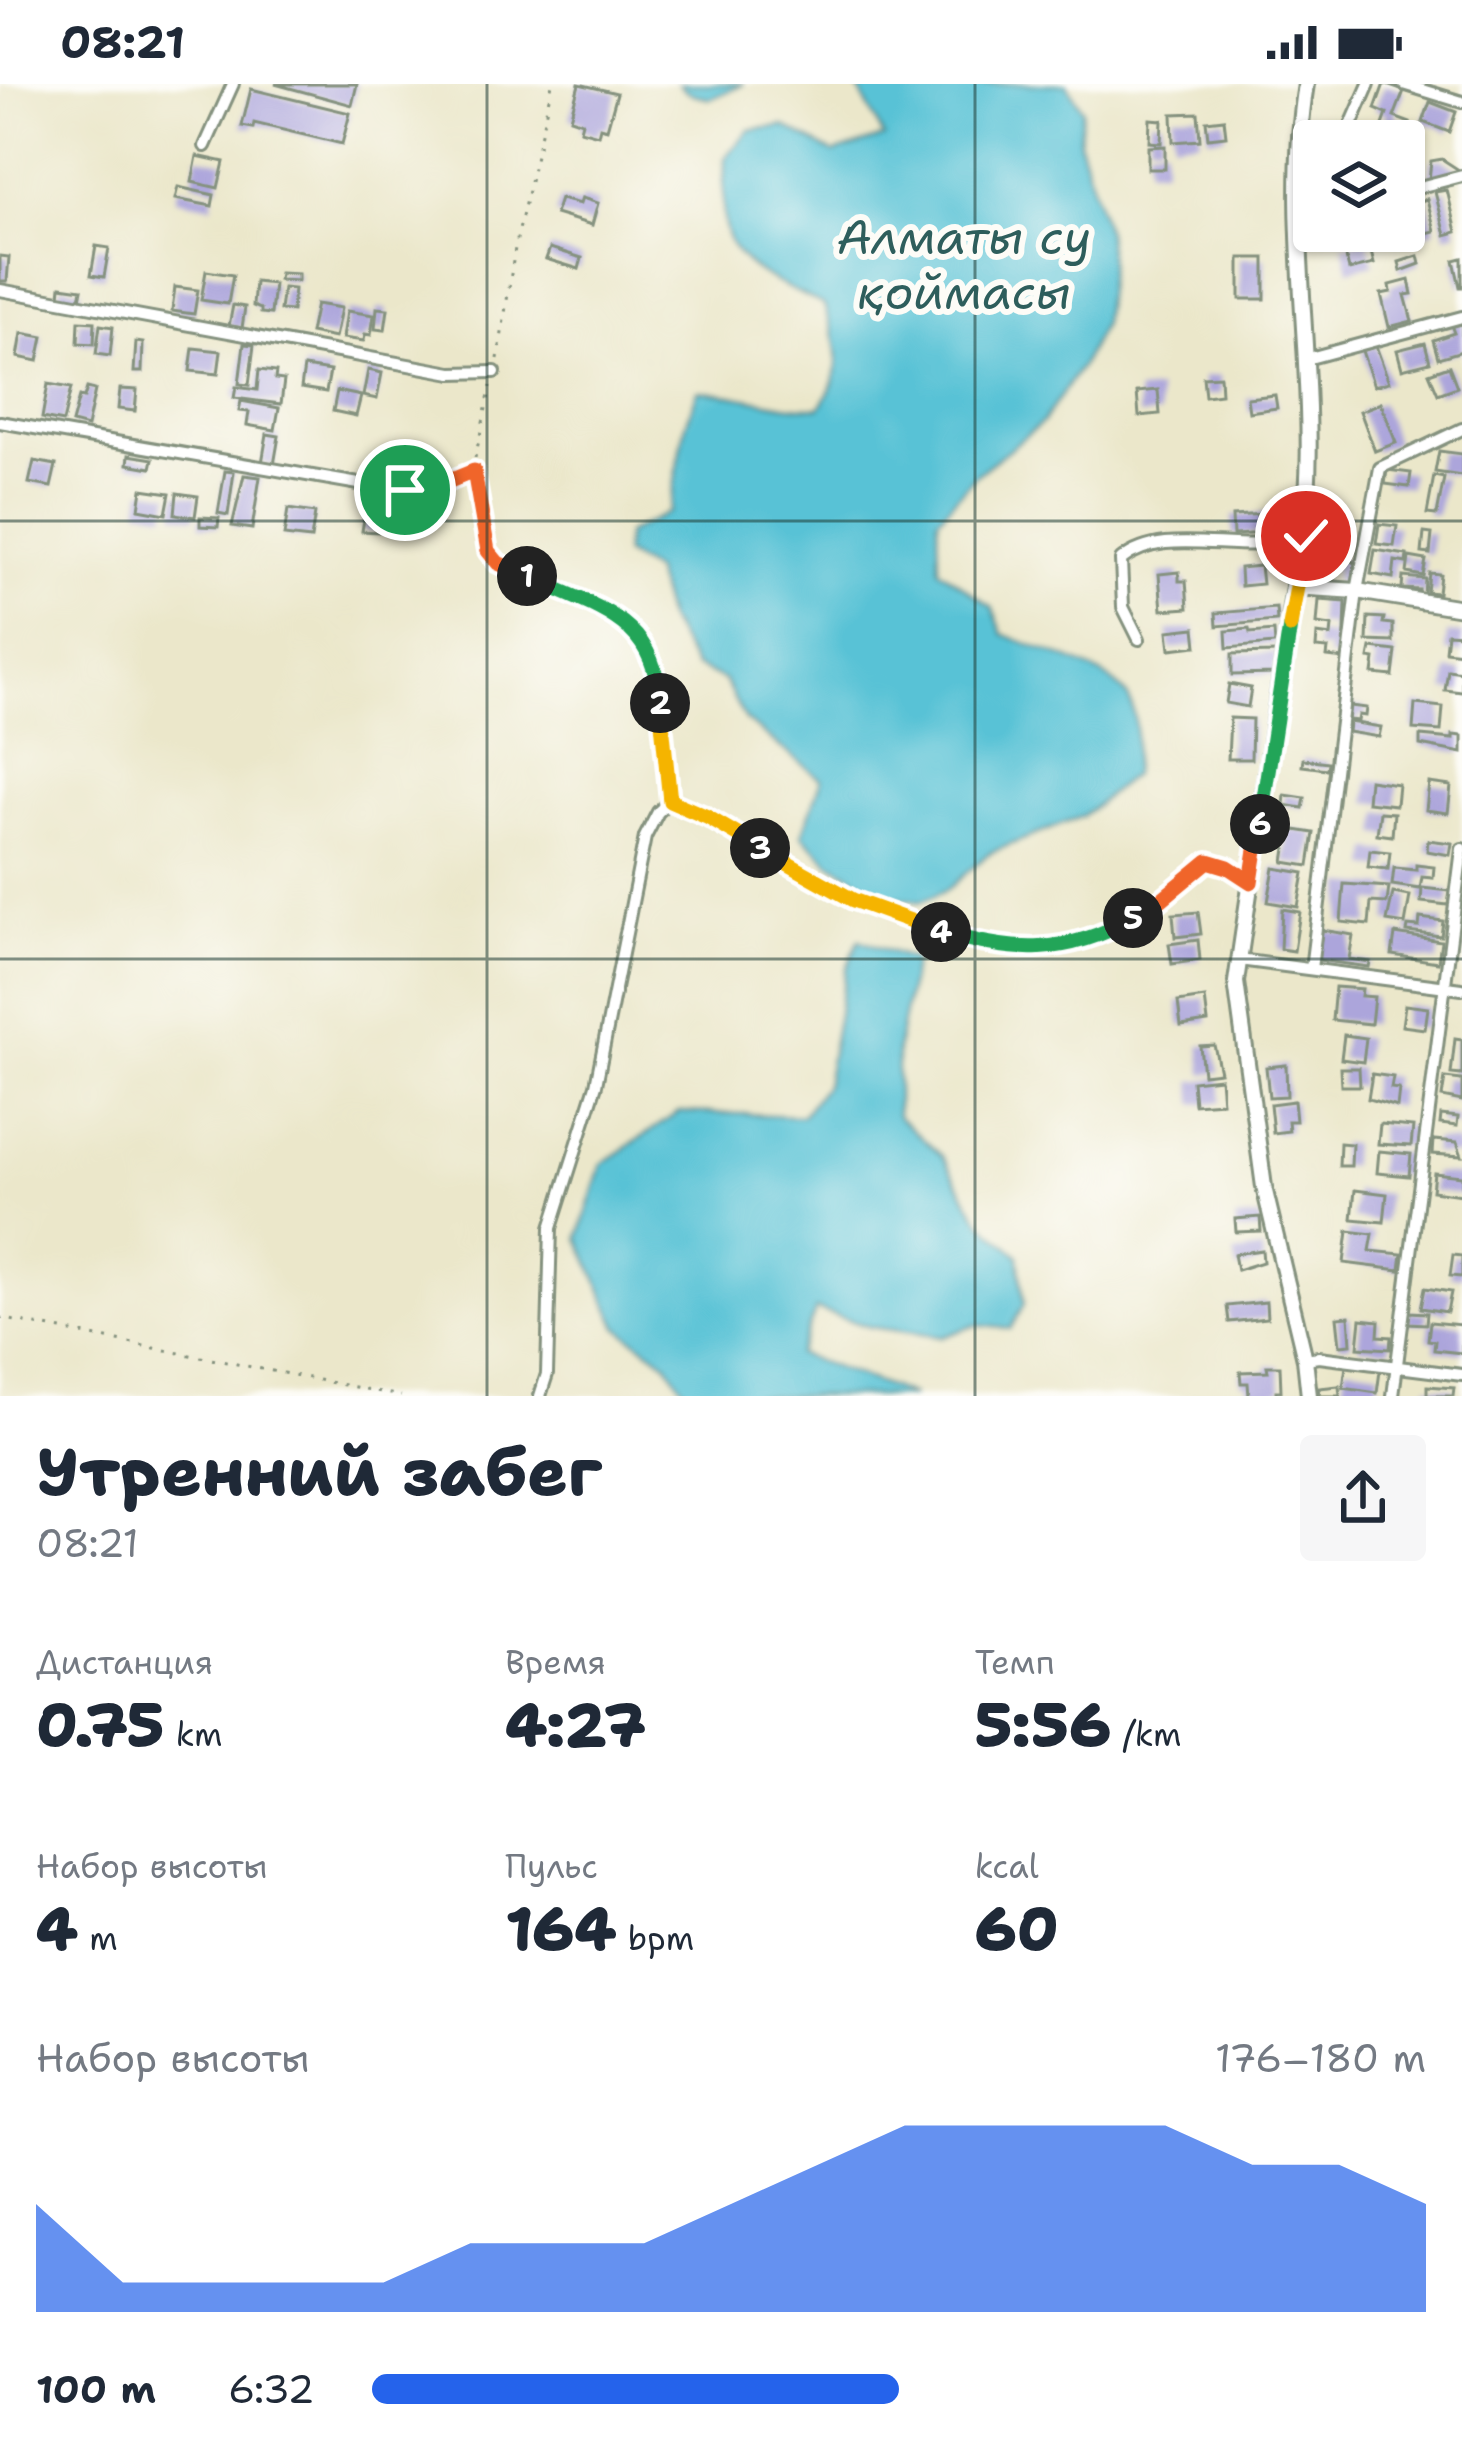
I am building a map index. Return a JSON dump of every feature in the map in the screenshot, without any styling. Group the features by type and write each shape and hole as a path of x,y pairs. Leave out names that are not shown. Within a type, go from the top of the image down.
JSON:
{"street":[{"path":"205,146 233,84"},
{"path":"1303,120 1306,84"},
{"path":"1353,120 1369,84"},
{"path":"1403,84 1462,102"},
{"path":"1425,186 1462,176"},
{"path":"1307,252 1312,462 1306,536 1294,587 1236,982 1264,1187 1305,1359 1309,1396"},
{"path":"0,290 452,373 495,372"},
{"path":"1306,359 1462,317"},
{"path":"0,422 382,488 430,487 474,471"},
{"path":"1311,969 1357,591 1380,467 1462,429"},
{"path":"1139,639 1123,607 1120,560 1137,546 1162,542 1251,547 1287,544 1306,536"},
{"path":"1294,587 1357,591 1462,608"},
{"path":"540,1396 547,1373 551,1228 596,1084 645,837 658,812 670,801 853,900 986,946"},
{"path":"1393,1396 1462,849"},
{"path":"1239,960 1462,989"},
{"path":"1305,1359 1462,1375"}],"path":[{"path":"552,84 515,248 474,471 488,551 498,563 626,623 646,644 658,670 670,801"},
{"path":"986,946 1075,946 1156,904 1208,861 1251,882"},
{"path":"0,1318 401,1396"}],"water":[{"path":"678,84 744,84 710,99"},
{"name":"Алматы су қоймасы","path":"856,84 1067,84 1082,109 1079,142 1106,231 1109,262 1102,325 1082,364 1043,422 975,476 938,518 939,569 992,607 1003,634 1072,660 1120,688 1134,716 1132,775 1083,816 989,853 947,890 921,902 888,896 831,863 802,835 822,779 745,720 724,680 694,666 667,619 654,572 624,554 626,534 669,512 686,424 698,391 820,407 834,381 837,358 824,305 768,278 733,247 724,216 725,158 749,130 784,126 834,153 884,137"},
{"path":"859,940 914,960 897,1050 897,1116 942,1156 981,1221 1019,1256 1024,1305 1010,1329 976,1325 942,1337 870,1327 816,1309 797,1354 913,1396 689,1396 666,1362 618,1327 579,1238 602,1164 679,1112 802,1116 825,1085 846,970"}],"building":[{"path":"275,84 357,84 352,105"},
{"path":"579,84 617,93 607,129 600,127 598,135 580,130 582,122 570,118"},
{"path":"1384,84 1404,91 1394,117 1402,120 1385,120 1387,114 1375,109"},
{"path":"251,89 350,113 342,144 254,123 253,128 242,126"},
{"path":"1430,102 1456,112 1449,132 1424,120"},
{"path":"1198,113 1200,140 1173,142 1172,114"},
{"path":"1150,119 1162,120 1161,143 1149,142"},
{"path":"1224,119 1226,136 1208,138 1206,121"},
{"path":"1165,146 1165,169 1148,169 1148,147"},
{"path":"197,156 224,162 218,188 192,182"},
{"path":"1442,159 1462,172 1429,180 1431,161"},
{"path":"178,187 214,195 212,206 175,199"},
{"path":"1447,190 1457,232 1446,235 1435,192"},
{"path":"582,198 598,203 592,225 555,214 560,199 580,204"},
{"path":"1425,200 1435,231 1425,233"},
{"path":"96,246 109,248 104,277 91,275"},
{"path":"550,248 582,258 579,269 546,259"},
{"path":"1344,252 1371,252 1374,264 1349,270"},
{"path":"0,256 9,257 7,281 0,281"},
{"path":"1418,256 1420,264 1401,271 1399,262"},
{"path":"1240,258 1265,258 1265,299 1240,299"},
{"path":"1462,258 1462,287 1460,287 1454,260"},
{"path":"206,271 233,275 228,304 201,300"},
{"path":"280,273 298,274 298,281 279,280"},
{"path":"1409,280 1412,294 1405,295 1412,321 1389,327 1381,294 1391,292 1390,285"},
{"path":"255,282 274,284 271,314 253,306"},
{"path":"61,286 82,289 80,299 60,296"},
{"path":"175,287 198,290 194,314 172,311"},
{"path":"283,288 294,289 292,311 280,310"},
{"path":"316,304 341,308 335,338 310,333"},
{"path":"233,305 245,307 242,328 229,326"},
{"path":"377,308 388,309 385,330 375,329"},
{"path":"347,311 374,315 371,335 365,334 364,341 343,338"},
{"path":"79,321 95,322 94,344 78,343"},
{"path":"1462,322 1462,351 1438,358 1433,340 1454,333 1451,325"},
{"path":"100,325 113,327 110,356 96,354"},
{"path":"22,333 43,337 38,361 18,357"},
{"path":"136,342 143,343 142,372 134,372"},
{"path":"1425,343 1430,362 1402,369 1397,350"},
{"path":"244,344 254,345 249,385 239,384"},
{"path":"1376,346 1389,382 1374,386 1362,351"},
{"path":"193,348 221,351 218,374 190,371"},
{"path":"1449,366 1457,387 1438,394 1429,373"},
{"path":"304,367 330,371 326,392 301,388"},
{"path":"259,370 276,372 275,379 284,380 281,404 234,398 236,387 257,390"},
{"path":"368,370 382,373 377,399 363,396"},
{"path":"1220,376 1221,394 1205,396 1203,377"},
{"path":"48,384 71,388 63,422 42,418"},
{"path":"87,388 95,390 87,427 72,423 79,397 84,398"},
{"path":"120,389 137,390 135,411 118,409"},
{"path":"1158,390 1160,414 1139,416 1137,392"},
{"path":"337,391 361,396 356,416 333,411"},
{"path":"1275,395 1277,408 1249,412 1247,398"},
{"path":"241,401 279,408 275,430 247,425 249,412 239,411"},
{"path":"1381,403 1396,443 1375,451 1360,411"},
{"path":"267,434 279,436 274,465 262,463"},
{"path":"1439,451 1462,454 1462,476 1435,472"},
{"path":"129,455 153,459 151,468 128,464"},
{"path":"34,461 56,465 51,487 29,483"},
{"path":"1387,470 1411,473 1409,487 1385,484"},
{"path":"225,471 234,472 228,515 218,513"},
{"path":"244,475 260,477 252,529 232,526"},
{"path":"1434,476 1444,478 1437,515 1427,514"},
{"path":"142,489 170,493 166,514 139,509"},
{"path":"177,493 198,496 195,517 175,514"},
{"path":"368,496 384,499 378,532 362,531"},
{"path":"288,509 315,513 311,539 284,536"},
{"path":"1283,513 1284,532 1233,535 1232,516"},
{"path":"200,517 219,518 218,527 200,526"},
{"path":"1379,524 1397,526 1394,546 1376,544"},
{"path":"1424,533 1432,534 1430,554 1422,553"},
{"path":"1375,550 1407,555 1406,563 1395,561 1393,578 1371,574"},
{"path":"1320,554 1355,562 1353,583 1334,582 1335,566 1320,565"},
{"path":"1409,557 1426,560 1423,576 1407,573"},
{"path":"1260,566 1262,584 1241,586 1240,568"},
{"path":"1179,572 1179,581 1186,581 1188,608 1162,610 1159,574"},
{"path":"1429,573 1440,574 1438,593 1427,592"},
{"path":"1403,577 1425,579 1424,595 1402,589"},
{"path":"1319,600 1346,602 1344,659 1327,657 1328,649 1316,648 1317,634 1331,636 1332,626 1317,624"},
{"path":"1276,608 1277,621 1217,626 1216,613"},
{"path":"1368,617 1393,624 1393,642 1367,641"},
{"path":"1195,628 1197,646 1170,649 1168,631"},
{"path":"1249,629 1250,633 1274,631 1275,644 1227,648 1226,631"},
{"path":"1447,633 1462,634 1462,653 1445,651"},
{"path":"1371,648 1396,651 1393,676 1373,674"},
{"path":"1276,653 1276,674 1232,675 1232,654"},
{"path":"1448,670 1462,672 1462,692 1445,690"},
{"path":"1229,684 1251,688 1248,707 1226,703"},
{"path":"1415,704 1443,707 1441,731 1413,729"},
{"path":"1350,706 1367,708 1366,716 1348,720"},
{"path":"1230,718 1252,719 1251,759 1228,759"},
{"path":"1349,722 1381,727 1379,737 1348,732"},
{"path":"1453,735 1462,736 1462,753 1420,745 1420,736 1453,739"},
{"path":"1303,759 1328,762 1327,769 1302,766"},
{"path":"1369,780 1398,784 1396,805 1367,802"},
{"path":"1429,783 1451,786 1448,813 1426,810"},
{"path":"1285,795 1305,798 1303,808 1284,805"},
{"path":"1380,812 1394,813 1392,836 1377,834"},
{"path":"1289,829 1314,833 1309,866 1284,862"},
{"path":"1428,840 1452,843 1450,855 1427,851"},
{"path":"1370,850 1390,852 1388,869 1368,867"},
{"path":"1416,865 1434,867 1433,878 1422,877 1420,889 1392,885 1394,868 1416,870"},
{"path":"1274,868 1304,873 1298,907 1268,902"},
{"path":"1344,884 1389,887 1387,903 1371,902 1369,925 1341,922"},
{"path":"1422,888 1450,891 1448,905 1421,902"},
{"path":"1393,893 1410,896 1405,924 1387,921"},
{"path":"1282,909 1300,912 1294,951 1280,949"},
{"path":"1198,912 1201,934 1175,937 1173,914"},
{"path":"1420,918 1443,921 1441,936 1407,932 1408,926 1419,927"},
{"path":"1322,930 1353,935 1349,959 1370,962 1369,967 1318,960"},
{"path":"1395,934 1441,941 1438,962 1392,955"},
{"path":"1198,940 1200,960 1172,964 1169,944"},
{"path":"1335,987 1362,989 1361,996 1374,997 1371,1024 1332,1020"},
{"path":"1205,998 1208,1022 1181,1026 1178,1002"},
{"path":"1405,1005 1428,1008 1425,1029 1402,1026"},
{"path":"1344,1035 1366,1038 1363,1062 1341,1059"},
{"path":"1455,1039 1462,1040 1462,1075 1451,1074"},
{"path":"1214,1045 1220,1072 1203,1074 1200,1046"},
{"path":"1286,1065 1287,1096 1269,1097 1266,1067"},
{"path":"1340,1068 1359,1068 1360,1086 1341,1086"},
{"path":"1372,1074 1393,1077 1391,1088 1399,1089 1397,1107 1368,1099"},
{"path":"1220,1078 1222,1102 1194,1104 1192,1081"},
{"path":"1445,1078 1462,1080 1462,1101 1442,1097"},
{"path":"1294,1101 1296,1121 1288,1121 1289,1131 1273,1133 1270,1104"},
{"path":"1441,1115 1458,1117 1457,1126 1440,1124"},
{"path":"1380,1124 1413,1127 1411,1146 1378,1144"},
{"path":"1434,1140 1457,1142 1462,1156 1433,1154"},
{"path":"1340,1143 1352,1144 1351,1166 1339,1166"},
{"path":"1379,1151 1411,1154 1409,1176 1377,1173"},
{"path":"1434,1173 1462,1176 1462,1195 1432,1191"},
{"path":"1355,1190 1387,1194 1384,1222 1352,1219"},
{"path":"1260,1217 1261,1231 1236,1232 1235,1219"},
{"path":"1348,1231 1373,1234 1370,1251 1402,1254 1400,1270 1344,1263"},
{"path":"1262,1250 1263,1262 1237,1270 1234,1254"},
{"path":"1453,1255 1462,1256 1462,1277 1450,1276"},
{"path":"1425,1288 1451,1292 1447,1312 1421,1308"},
{"path":"1266,1302 1267,1318 1229,1322 1227,1306"},
{"path":"1409,1312 1427,1313 1426,1324 1408,1323"},
{"path":"1349,1316 1351,1344 1340,1345 1337,1317"},
{"path":"1361,1319 1379,1321 1378,1336 1391,1337 1390,1349 1358,1347"},
{"path":"1430,1322 1462,1325 1462,1353 1434,1350 1435,1341 1428,1340"},
{"path":"1267,1366 1280,1366 1281,1391 1276,1396 1249,1396 1248,1383 1241,1383 1240,1372 1268,1371"},
{"path":"1346,1366 1380,1371 1377,1393 1343,1388"},
{"path":"1339,1386 1340,1396 1320,1396 1319,1388"},
{"path":"1427,1386 1454,1388 1453,1396 1427,1396"}],"route":[{"path":"405,490 430,487 474,471 488,551 498,563 626,623 646,644 658,670 670,801 853,900 986,946 1075,946 1156,904 1208,861 1251,882 1294,587 1306,536"}]}
